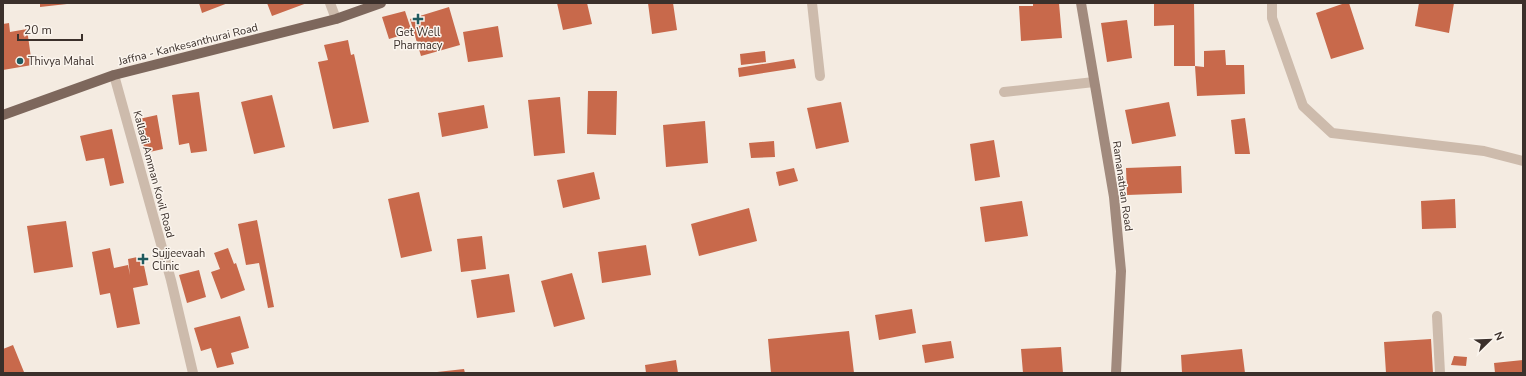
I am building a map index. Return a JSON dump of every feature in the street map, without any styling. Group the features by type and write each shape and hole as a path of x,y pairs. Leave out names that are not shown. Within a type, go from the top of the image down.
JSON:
{"main road":[{"name":"Jaffna - Kankesanthurai Road","path":"3,115 114,75 336,19 381,3"},
{"name":"Ramanathan Road","path":"1081,3 1114,197 1121,271 1116,373"}],"street":[{"path":"330,3 336,19"},
{"path":"812,3 820,76"},
{"path":"1272,3 1272,18 1303,106 1332,133 1484,151 1523,161"},
{"name":"Kalladi Amman Kovil Road","path":"114,75 171,280 193,373"},
{"path":"1004,92 1094,82"},
{"path":"1437,316 1440,373"}],"building":[{"path":"40,3 67,3 67,4 40,7"},
{"path":"199,3 228,3 202,13"},
{"path":"267,3 307,3 272,16"},
{"path":"557,3 587,3 592,24 563,30"},
{"path":"648,3 673,3 677,30 652,34"},
{"path":"1033,3 1059,3 1062,38 1021,41 1019,6 1033,6"},
{"path":"1154,3 1194,3 1195,66 1174,66 1174,25 1154,26"},
{"path":"1349,3 1364,49 1331,59 1316,13"},
{"path":"1419,3 1454,3 1449,33 1415,26"},
{"path":"449,7 460,45 421,56 410,19"},
{"path":"405,11 412,32 389,39 382,17"},
{"path":"1127,20 1132,58 1107,62 1101,23"},
{"path":"9,23 10,32 27,29 32,65 3,70 3,24"},
{"path":"498,26 503,57 468,62 463,32"},
{"path":"348,40 351,55 354,54 369,122 333,129 318,62 328,60 324,45"},
{"path":"1225,50 1226,65 1244,65 1245,94 1197,96 1195,66 1204,67 1204,51"},
{"path":"765,51 766,62 741,65 740,54"},
{"path":"794,59 796,68 739,77 738,68"},
{"path":"588,91 617,91 616,135 587,134"},
{"path":"199,92 207,151 191,153 189,143 179,145 172,95"},
{"path":"272,95 285,147 254,154 241,102"},
{"path":"560,97 565,153 534,156 528,100"},
{"path":"841,102 849,142 816,149 807,108"},
{"path":"1169,102 1176,136 1132,144 1125,110"},
{"path":"484,105 488,128 442,137 438,113"},
{"path":"157,115 163,149 145,153 139,119"},
{"path":"1245,118 1250,154 1235,154 1231,120"},
{"path":"705,121 708,163 666,167 663,125"},
{"path":"112,129 124,183 110,186 104,158 86,161 80,136"},
{"path":"994,140 1000,177 975,181 970,144"},
{"path":"774,141 775,157 751,158 749,143"},
{"path":"1181,166 1182,193 1127,195 1126,168"},
{"path":"794,168 798,181 779,186 776,172"},
{"path":"594,172 600,199 563,208 557,180"},
{"path":"419,192 432,251 401,258 388,199"},
{"path":"1455,199 1456,228 1422,229 1421,201"},
{"path":"1022,201 1028,236 985,242 980,207"},
{"path":"749,208 757,241 699,256 691,224"},
{"path":"257,220 274,307 268,308 259,263 246,265 238,224"},
{"path":"66,221 73,267 34,273 27,226"},
{"path":"482,236 486,269 461,272 457,239"},
{"path":"646,245 651,275 602,283 598,252"},
{"path":"110,248 114,268 128,265 130,275 128,259 142,256 148,285 133,288 140,324 117,328 110,293 100,295 92,252"},
{"path":"228,248 234,264 236,263 245,290 221,299 211,272 220,269 214,253"},
{"path":"199,270 206,297 187,303 179,275"},
{"path":"572,273 585,319 554,327 541,281"},
{"path":"509,274 515,312 477,318 471,280"},
{"path":"912,309 916,333 879,340 875,315"},
{"path":"240,316 249,348 231,353 234,364 217,368 211,348 201,351 194,328"},
{"path":"849,331 854,373 771,373 768,339"},
{"path":"1431,339 1433,373 1386,373 1384,342"},
{"path":"951,341 954,358 925,363 922,345"},
{"path":"13,345 24,372 3,373 3,349"},
{"path":"1061,347 1063,373 1023,373 1021,349"},
{"path":"1242,349 1245,373 1182,373 1181,355"},
{"path":"1454,356 1467,357 1466,366 1451,365"},
{"path":"676,360 678,373 646,373 645,365"},
{"path":"1523,360 1523,373 1495,373 1494,363"},
{"path":"464,369 465,373 437,373 437,372"}],"place":[{"name":"Get Well Pharmacy","path":"418,19"},
{"name":"Thivya Mahal","path":"20,61"},
{"name":"Sujjeevaah Clinic","path":"143,259"}]}
